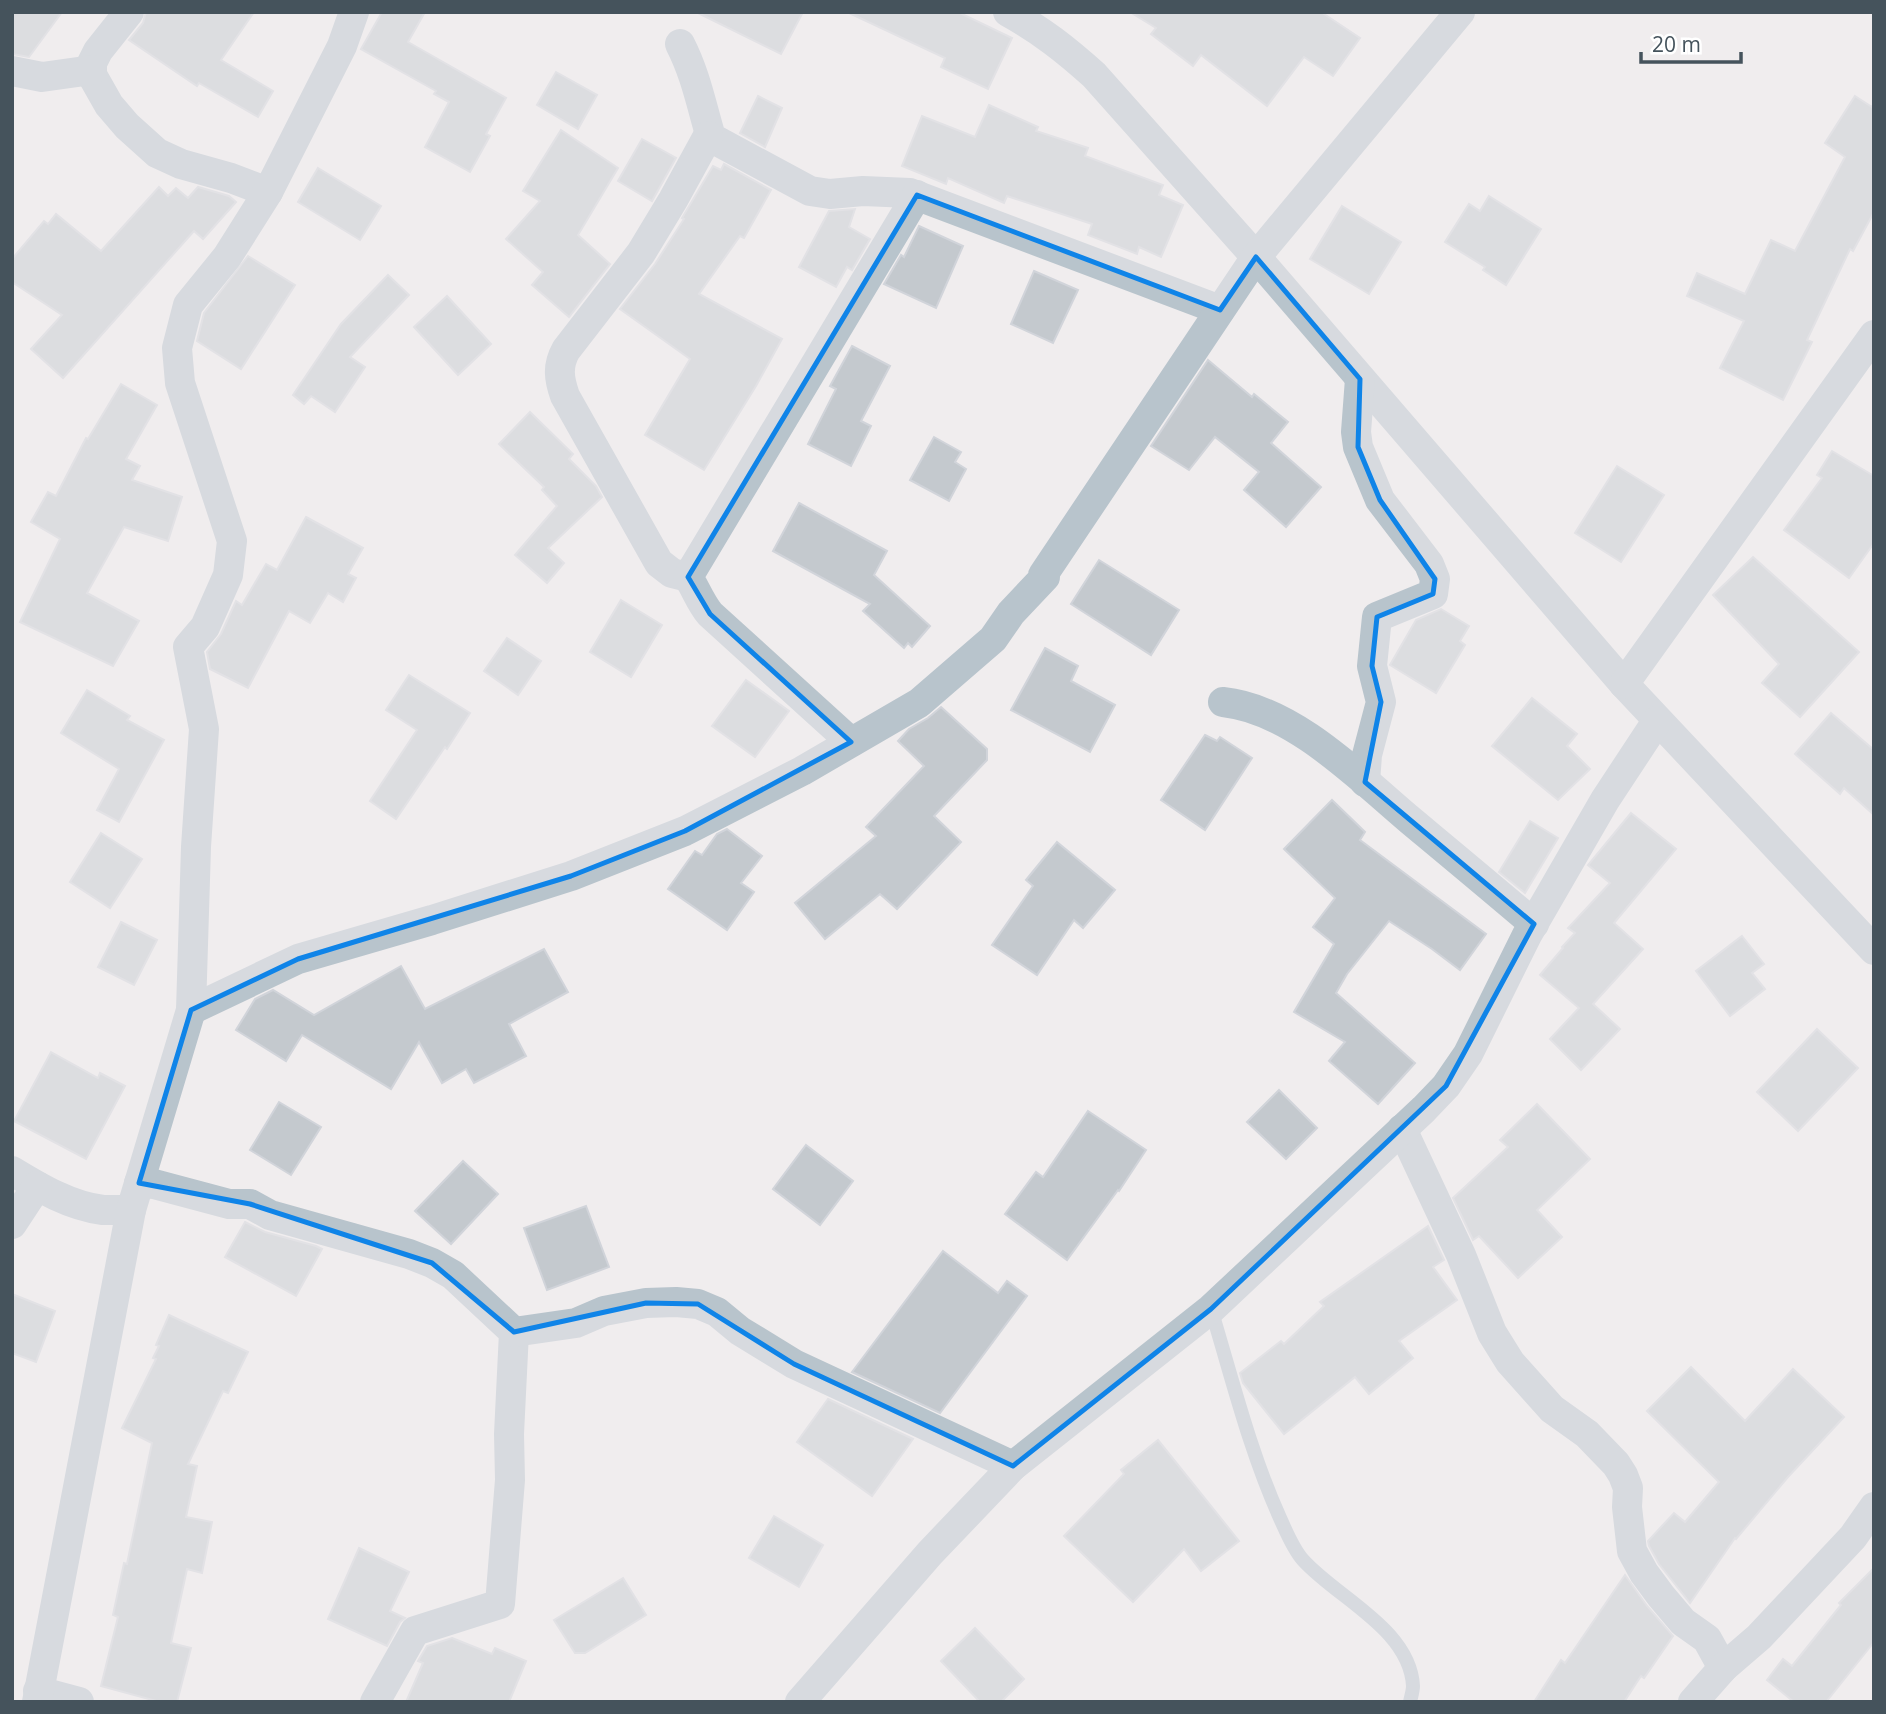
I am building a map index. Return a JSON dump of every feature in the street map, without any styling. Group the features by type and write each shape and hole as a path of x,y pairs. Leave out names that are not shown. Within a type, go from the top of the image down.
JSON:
{"street":[{"path":"129,12 98,51 92,63 92,75 109,105 127,126 157,153 181,164 268,192"},
{"path":"79,1702 37,1696 135,1197 191,1010 196,847 204,729 188,647 205,627 223,586 229,567 232,541 180,383 177,348 188,304 227,257 268,192 342,46 354,12"},
{"path":"1008,12 1048,36 1094,75 1256,257 1624,684 1874,950"},
{"path":"191,1010 298,959 572,876 685,831 802,771 919,703 993,639 1011,613 1045,577 1042,575 1256,257 1460,12"},
{"path":"680,44 690,63 710,134 641,253 566,350 559,364 559,380 565,396 659,563 673,573 688,576 700,602 710,614 851,742"},
{"path":"12,71 42,77 92,70"},
{"path":"708,136 810,191 830,194 885,191 918,195 1220,310"},
{"path":"688,576 918,195"},
{"path":"1624,684 1874,335"},
{"path":"1360,379 1357,447 1380,500 1429,565 1435,579 1433,594 1377,617 1372,666 1381,702 1367,755 1365,782"},
{"path":"1223,702 1241,704 1268,713 1336,757 1534,924"},
{"path":"800,1702 930,1553 1013,1466 1211,1309 1446,1086 1468,1054 1534,924 1605,800 1657,721"},
{"path":"1402,1129 1461,1255 1492,1333 1510,1362 1552,1409 1587,1434 1616,1464 1628,1488 1632,1551 1644,1573 1683,1622 1707,1639 1723,1668"},
{"path":"12,1224 25,1179 66,1200 104,1210 135,1197 154,1184 229,1204 250,1204 270,1215 432,1263 453,1275 514,1332 509,1434 510,1480 500,1604 415,1631 375,1702"},
{"path":"514,1332 576,1322 604,1311 646,1303 698,1304 718,1312 740,1331 794,1364 1013,1466"},
{"path":"1693,1702 1723,1668 1759,1637 1853,1537 1874,1507"}],"lane":[{"path":"1211,1309 1264,1483 1283,1526 1301,1559 1394,1640 1406,1661 1413,1686 1410,1702"}],"highlighted area":[{"path":"917,195 1220,310 1256,257 1360,379 1358,447 1380,500 1435,579 1433,594 1377,617 1372,666 1381,702 1365,782 1534,924 1446,1086 1211,1309 1013,1466 794,1364 698,1304 646,1303 514,1332 432,1263 250,1204 139,1183 191,1010 298,959 571,876 685,831 851,742 710,614 688,577"}],"building":[{"path":"12,12 62,12 29,57 12,54"},
{"path":"146,12 254,12 221,60 273,91 258,117 199,83 197,86 129,40 143,23"},
{"path":"382,12 425,12 408,42 506,98 486,134 490,136 470,172 425,147 449,102 434,94 436,91 361,49"},
{"path":"696,12 803,12 781,54"},
{"path":"847,12 958,12 1012,38 988,89 941,67 945,58"},
{"path":"1130,12 1321,12 1360,38 1333,76 1304,57 1267,106 1201,55 1193,66 1151,34 1156,28"},
{"path":"556,72 597,95 578,129 537,105"},
{"path":"758,96 782,108 765,147 740,133"},
{"path":"1855,96 1872,107 1874,103 1874,212 1853,251 1850,249 1807,340 1812,342 1783,400 1720,368 1744,321 1687,296 1697,273 1745,294 1771,240 1795,251 1845,157 1825,143"},
{"path":"989,105 1038,127 1036,131 1088,148 1085,156 1163,185 1159,195 1183,205 1161,257 1139,247 1137,254 1088,235 1092,224 1007,196 1004,203 948,178 946,184 902,166 922,116 975,137"},
{"path":"561,130 618,168 578,235 610,264 569,317 532,285 543,272 506,239 540,201 523,191"},
{"path":"642,139 676,158 652,201 618,181"},
{"path":"724,164 771,190 744,238 740,236 699,294 782,339 704,470 645,435 690,359 620,309 655,264 713,166 721,170"},
{"path":"318,168 381,206 360,240 298,202"},
{"path":"159,187 168,196 176,188 188,198 198,187 229,196 236,202 203,239 194,231 63,378 31,349 62,315 12,282 12,259 44,221 48,224 56,214 101,251"},
{"path":"1489,196 1541,229 1506,285 1483,270 1485,267 1445,242 1469,204 1480,211"},
{"path":"1342,206 1401,242 1369,294 1310,259"},
{"path":"855,209 849,227 870,239 852,270 847,267 836,287 799,267 829,211"},
{"path":"919,226 963,246 936,308 884,284 901,255 904,257"},
{"path":"248,256 295,285 241,369 197,341 204,313"},
{"path":"1034,271 1078,290 1053,343 1011,324"},
{"path":"388,275 409,295 350,357 365,367 335,412 311,396 304,404 293,395 341,324"},
{"path":"447,296 491,344 458,375 414,327"},
{"path":"852,346 890,366 861,421 871,426 851,466 808,444 836,389 830,386"},
{"path":"1208,360 1252,397 1254,394 1288,422 1271,443 1321,487 1286,527 1244,490 1259,472 1215,437 1189,470 1151,446"},
{"path":"121,384 157,405 126,459 140,466 132,480 182,497 168,541 124,527 87,593 139,621 113,666 20,622 60,539 31,522 48,492 56,496 86,438 88,439"},
{"path":"530,412 573,454 569,459 596,486 602,497 548,548 564,563 547,583 515,555 557,506 542,490 544,487 499,444"},
{"path":"934,437 961,452 955,462 966,469 949,501 910,480"},
{"path":"1832,451 1874,476 1874,543 1849,578 1784,530 1822,478 1817,475"},
{"path":"1617,466 1664,495 1621,562 1575,533"},
{"path":"799,503 887,551 874,575 930,626 912,647 908,643 904,648 863,611 870,604 773,551"},
{"path":"306,517 363,548 348,574 356,578 343,602 328,593 310,623 289,611 248,688 210,669 207,652 221,634 236,601 242,605 266,564 277,570"},
{"path":"1753,557 1859,652 1800,717 1762,683 1779,664 1713,595"},
{"path":"1099,560 1179,610 1151,655 1071,604"},
{"path":"621,600 662,625 631,677 590,652"},
{"path":"1441,609 1469,626 1460,641 1465,645 1436,693 1390,665 1416,620"},
{"path":"507,638 541,661 518,695 484,671"},
{"path":"1045,648 1078,666 1071,681 1115,705 1090,752 1011,710"},
{"path":"409,675 470,713 396,819 370,801 417,730 386,710"},
{"path":"746,680 789,711 755,757 712,726"},
{"path":"87,690 130,716 127,720 164,740 119,822 97,810 119,769 61,733"},
{"path":"1532,698 1577,734 1567,746 1590,769 1558,800 1492,746"},
{"path":"941,707 987,749 987,760 934,816 961,842 897,909 880,894 825,939 795,903 876,836 866,827 924,766 898,741 909,729"},
{"path":"1831,713 1874,750 1874,815 1844,788 1840,794 1795,754"},
{"path":"1205,735 1217,741 1220,737 1252,758 1205,830 1161,800"},
{"path":"1332,800 1365,832 1360,840 1486,934 1460,970 1389,921 1347,974 1336,993 1415,1063 1378,1104 1329,1061 1345,1042 1294,1012 1334,944 1313,927 1335,898 1284,849"},
{"path":"1631,813 1676,849 1614,923 1643,949 1593,1004 1620,1029 1581,1070 1550,1039 1579,1008 1540,975 1575,933 1568,928 1610,883 1588,865"},
{"path":"1530,821 1558,838 1525,893 1499,872"},
{"path":"727,829 762,856 741,883 754,892 727,930 668,889 695,851 702,855 717,834"},
{"path":"101,833 142,859 110,908 70,882"},
{"path":"1057,842 1115,890 1083,928 1074,920 1037,975 992,945 1033,886 1026,880"},
{"path":"121,922 157,940 134,985 98,967"},
{"path":"1742,936 1764,964 1752,973 1765,989 1730,1016 1696,971"},
{"path":"544,949 568,992 509,1024 526,1056 474,1083 466,1069 442,1083 419,1042 391,1089 302,1035 286,1061 236,1030 255,999 273,990 314,1015 401,966 425,1009"},
{"path":"1817,1029 1858,1068 1798,1131 1757,1092"},
{"path":"51,1052 98,1078 100,1073 125,1086 86,1159 14,1121"},
{"path":"1279,1090 1317,1128 1286,1159 1247,1122"},
{"path":"279,1102 321,1127 291,1175 250,1150"},
{"path":"1537,1104 1590,1159 1537,1210 1562,1237 1518,1278 1479,1236 1473,1240 1453,1198 1508,1147 1500,1140"},
{"path":"1088,1111 1146,1150 1067,1260 1005,1214 1036,1172 1043,1177"},
{"path":"806,1145 853,1181 820,1225 773,1189"},
{"path":"463,1161 498,1194 451,1244 415,1211"},
{"path":"586,1206 609,1267 547,1290 524,1228"},
{"path":"245,1222 265,1232 322,1249 296,1296 225,1257"},
{"path":"1428,1226 1444,1260 1433,1267 1457,1300 1399,1341 1413,1358 1369,1394 1355,1377 1284,1434 1243,1383 1240,1373 1281,1341 1284,1344 1324,1306 1320,1302"},
{"path":"943,1251 998,1293 1007,1281 1027,1296 940,1413 852,1372"},
{"path":"12,1294 55,1311 36,1362 12,1353"},
{"path":"169,1315 248,1352 228,1393 223,1391 188,1464 197,1466 186,1517 212,1522 202,1573 187,1569 171,1643 191,1648 177,1702 160,1702 101,1686 118,1617 113,1615 124,1563 127,1564 152,1443 122,1428 156,1359 153,1358 159,1346 156,1345"},
{"path":"1691,1367 1745,1421 1793,1369 1844,1417 1735,1538 1690,1603 1659,1564 1648,1541 1674,1513 1685,1522 1719,1482 1647,1411"},
{"path":"828,1399 913,1439 872,1496 797,1442"},
{"path":"1158,1440 1239,1541 1201,1571 1184,1549 1133,1602 1064,1536 1124,1474 1121,1470"},
{"path":"774,1516 823,1545 799,1587 749,1558"},
{"path":"359,1548 409,1572 390,1611 405,1618 387,1646 328,1619"},
{"path":"1874,1568 1874,1642 1826,1702 1794,1702 1767,1680 1783,1659 1792,1666 1841,1605 1839,1603"},
{"path":"1625,1575 1673,1636 1644,1678 1641,1676 1624,1702 1534,1702 1561,1660 1565,1663"},
{"path":"623,1578 646,1615 585,1653 575,1653 554,1620"},
{"path":"975,1628 1024,1679 1001,1702 980,1702 941,1661"},
{"path":"452,1638 492,1654 495,1648 526,1661 509,1702 406,1702 423,1663 418,1661 427,1646"}]}
